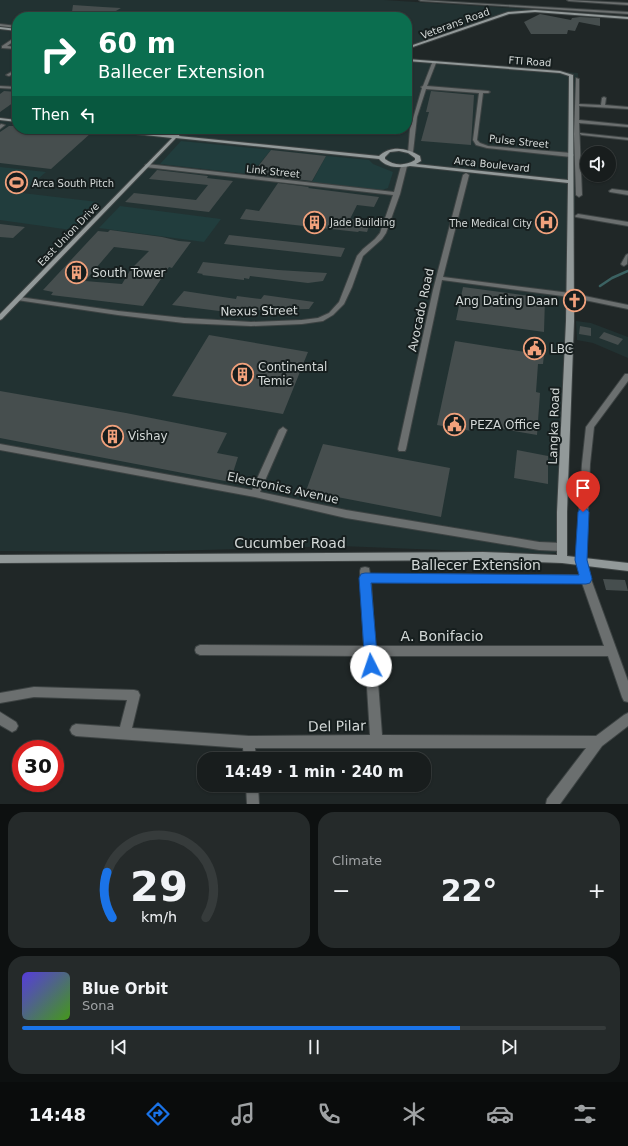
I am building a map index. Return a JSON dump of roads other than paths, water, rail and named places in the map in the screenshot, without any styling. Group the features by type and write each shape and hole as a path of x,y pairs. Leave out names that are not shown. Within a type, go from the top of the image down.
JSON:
{"street":[{"path":"421,0 628,14"},
{"path":"494,0 628,9"},
{"path":"569,0 628,4"},
{"path":"537,3 537,8"},
{"name":"Veterans Road","path":"412,46 509,12 535,12 628,18"},
{"path":"0,25 12,26"},
{"path":"0,28 12,29"},
{"path":"12,41 3,47 12,48"},
{"name":"FTI Road","path":"412,61 570,74 575,160"},
{"path":"410,152 414,124 423,87 430,75 434,63"},
{"path":"8,75 12,73"},
{"path":"577,79 575,160 579,194"},
{"path":"0,87 12,88"},
{"path":"423,87 488,92"},
{"name":"Pulse Street","path":"481,92 475,140 478,144 488,147 575,160"},
{"path":"603,107 604,98"},
{"path":"576,105 628,108"},
{"path":"0,116 12,117"},
{"path":"0,119 12,120"},
{"path":"616,125 617,120 628,121"},
{"path":"576,121 628,126"},
{"path":"164,134 382,156 394,151 410,152 418,157 418,161 411,165 404,166 387,163 382,156"},
{"path":"170,134 177,135"},
{"path":"582,134 628,139"},
{"name":"East Union Drive","path":"0,318 177,135"},
{"name":"Langka Road","path":"562,559 561,547 570,295 571,180 575,160"},
{"name":"Arca Boulevard","path":"418,161 571,180"},
{"name":"Arca Boulevard","path":"411,165 571,180"},
{"name":"Link Street","path":"147,166 397,194"},
{"name":"Nexus Street","path":"19,299 211,323 247,325 315,320 330,315 338,308 344,299 360,256 383,234 397,194 404,166"},
{"name":"Avocado Road","path":"402,449 439,278 466,176"},
{"path":"612,191 628,193"},
{"path":"578,216 628,224"},
{"path":"624,264 628,256"},
{"path":"439,278 570,295 628,307"},
{"path":"628,376 590,427 586,464 581,560 586,579 628,697"},
{"path":"255,494 283,430"},
{"name":"Electronics Avenue","path":"0,447 255,494 346,514 539,546 561,547"},
{"name":"Cucumber Road","path":"0,559 475,556 581,560 628,566"},
{"name":"Ballecer Extension","path":"370,652 365,574 586,579"},
{"name":"A. Bonifacio","path":"200,650 370,652 612,651"},
{"path":"370,652 376,741"},
{"path":"0,698 34,692 134,695 125,733"},
{"path":"0,718 12,726"},
{"path":"552,804 598,742 628,719"},
{"name":"Del Pilar","path":"76,730 249,742 598,742"},
{"path":"249,742 250,752"},
{"path":"252,792 253,804"}],"waterway":[{"path":"600,286 612,278 628,271"}],"place":[{"name":"Arca South Pitch","path":"17,183"},
{"name":"Jade Building","path":"315,222"},
{"name":"The Medical City","path":"547,223"},
{"name":"South Tower","path":"76,273"},
{"name":"Ang Dating Daan","path":"574,301"},
{"name":"LBC","path":"535,349"},
{"name":"Continental Temic","path":"242,374"},
{"name":"PEZA Office","path":"455,425"},
{"name":"Vishay","path":"113,436"}]}
